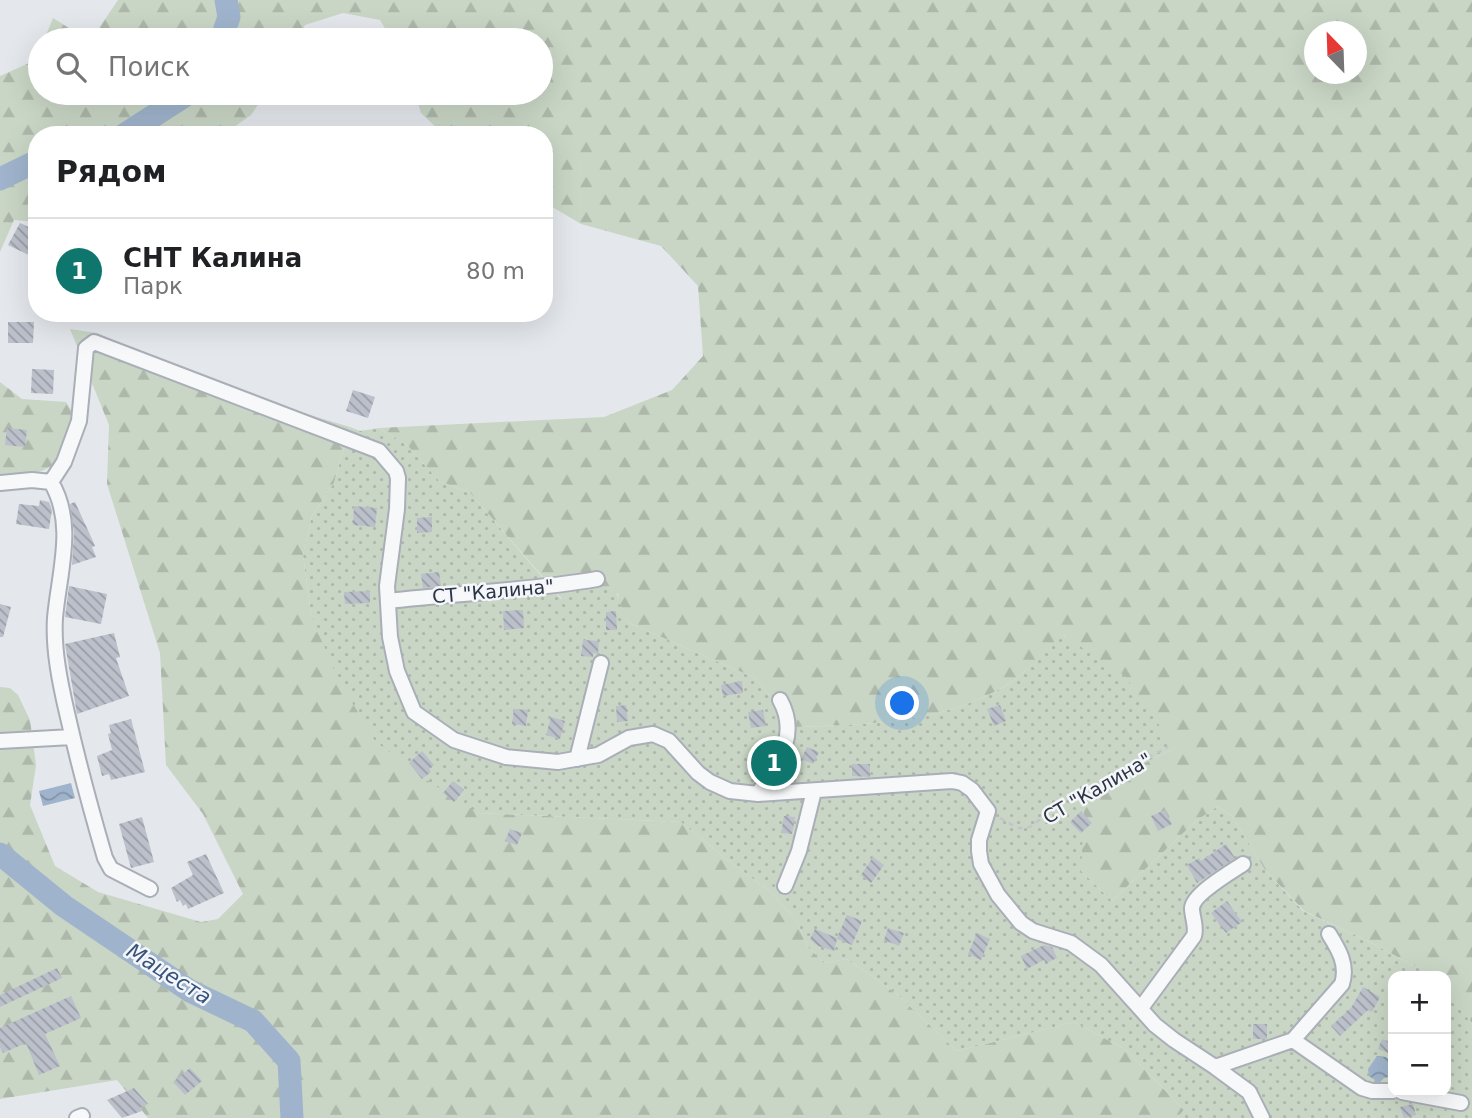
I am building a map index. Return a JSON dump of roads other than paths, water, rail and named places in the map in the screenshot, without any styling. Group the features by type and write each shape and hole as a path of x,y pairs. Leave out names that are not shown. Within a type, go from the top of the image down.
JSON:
{"street":[{"path":"51,482 64,462 79,421 86,348 94,342 379,451 396,471 398,478 397,509 387,586 390,638 397,671 414,712 454,740 506,757 558,762 598,755 629,738 653,734 669,741 698,773 710,782 730,791 758,794 938,780 962,783 972,790 988,811 979,851 981,864 998,895 1021,923 1033,931 1071,943 1101,965 1174,1041 1249,1092 1262,1118"},
{"path":"0,483 32,480 51,482"},
{"path":"51,482 59,494 64,517 65,550 55,621 59,676 72,737 105,858 111,869 150,889"},
{"name":"СТ \"Калина\"","path":"388,601 552,587 597,579"},
{"path":"577,759 601,663"},
{"path":"758,794 786,745 788,725 780,700"},
{"path":"0,741 72,737"},
{"path":"785,886 799,850 814,791"},
{"path":"1141,1008 1194,936 1196,929 1192,909 1196,898 1243,864"},
{"path":"1215,1067 1293,1040 1342,984 1346,974 1344,965 1339,949 1329,934"},
{"path":"1293,1040 1362,1088 1388,1091"},
{"path":"1429,1097 1461,1103"}],"water":[{"path":"71,783 75,798 43,806 39,791"},
{"path":"1377,1056 1388,1059 1388,1077 1379,1083 1369,1076 1368,1069"}],"waterway":[{"name":"Мацеста","path":"225,28 229,17 226,0"},
{"name":"Мацеста","path":"138,126 170,105"},
{"name":"Мацеста","path":"0,179 28,165"},
{"name":"Мацеста","path":"0,854 64,906 190,991 253,1021 289,1061 292,1118"}],"place":[{"name":"СНТ Калина","path":"774,763"}]}
